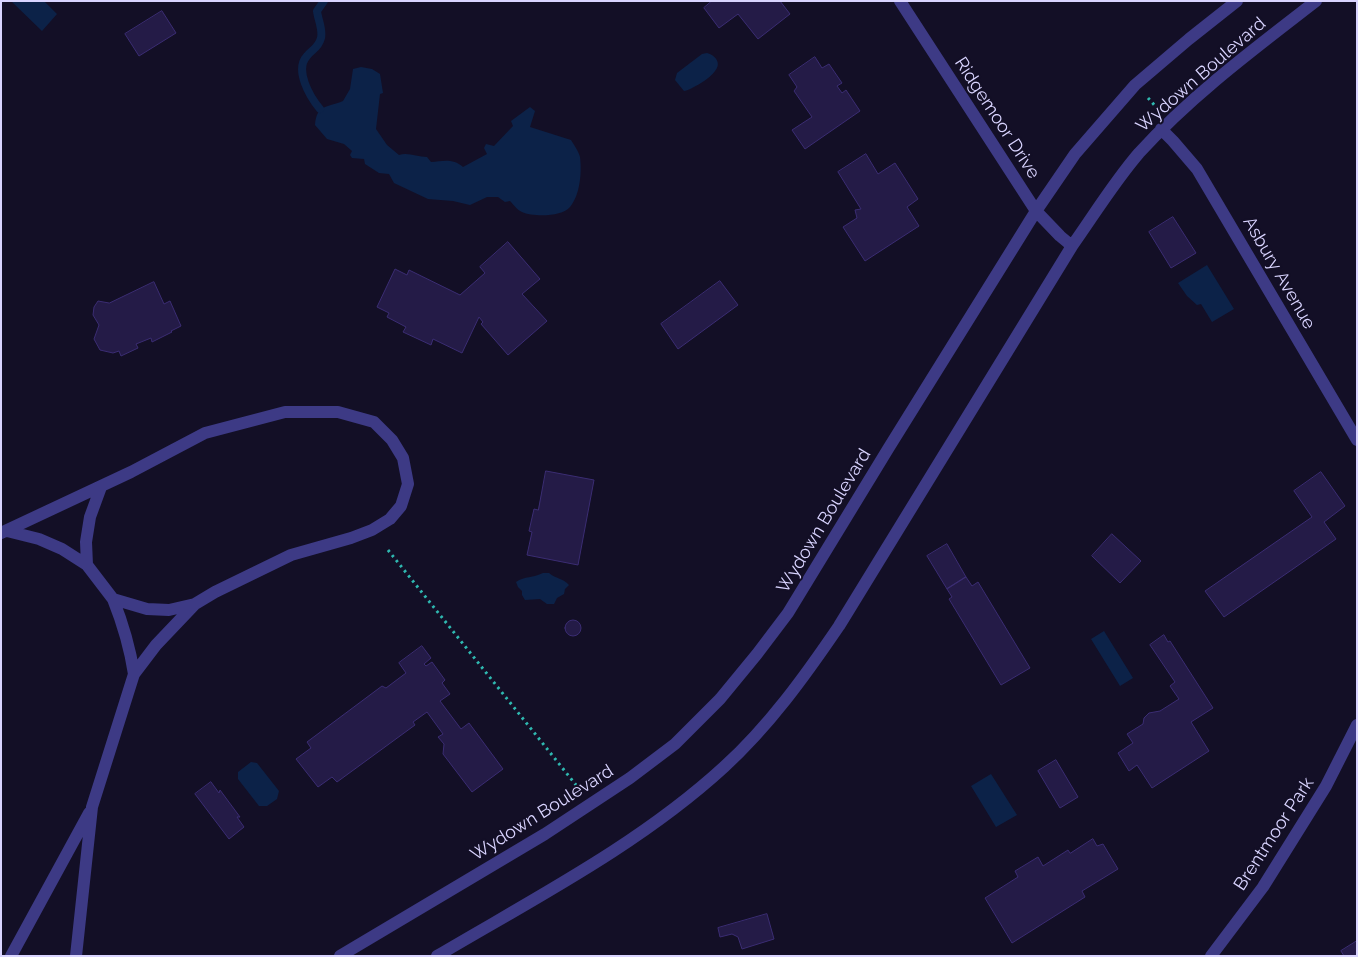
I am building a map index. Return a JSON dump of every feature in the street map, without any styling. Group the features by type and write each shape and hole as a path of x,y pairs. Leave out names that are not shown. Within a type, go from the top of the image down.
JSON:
{"street":[{"name":"Ridgemoor Drive","path":"900,1 1036,211 1072,246"},
{"name":"Wydown Boulevard","path":"340,956 545,834 615,789 675,744 720,698 788,613 1036,211 1075,154 1135,85 1188,39 1237,1"},
{"name":"Wydown Boulevard","path":"437,956 642,832 689,797 725,766 756,734 813,664 839,626 1072,246 1106,196 1138,155 1166,125 1230,68 1316,1"},
{"name":"Asbury Avenue","path":"1166,125 1197,169 1357,440"},
{"path":"4,532 101,487 205,433 285,412 338,412 374,422 392,440 403,458 408,484 401,506 390,519 372,530 351,538 291,555 214,592 195,604 156,645 134,674 92,807 11,956"},
{"path":"87,565 86,542 90,517 101,487"},
{"path":"4,532 39,539 62,549 87,565 113,599 123,623 134,674"},
{"path":"113,599 147,610 169,610 195,604"},
{"name":"Brentmoor Park","path":"1211,956 1262,887 1326,786 1357,725"},
{"path":"76,956 92,807"}],"path":[{"path":"1135,85 1166,125"},
{"path":"388,550 576,786"}],"water":[{"path":"11,1 44,1 57,14 42,31"},
{"path":"707,53 717,60 717,68 705,80 684,91 675,80 677,73 702,54"},
{"path":"361,67 372,69 380,74 383,93 380,94 376,129 387,145 399,155 427,157 431,162 452,161 463,167 487,154 484,148 486,144 494,146 513,126 511,121 530,107 535,111 530,127 571,140 579,153 581,163 578,190 570,207 561,213 540,215 522,212 510,201 505,202 498,197 487,197 470,205 453,201 428,199 394,183 389,174 379,173 365,164 364,159 352,158 350,155 352,151 344,144 327,139 315,125 320,110 343,101 350,89 353,69"},
{"path":"1207,265 1234,309 1212,322 1201,304 1197,305 1187,296 1178,283"},
{"path":"543,573 549,573 569,585 565,589 564,594 557,598 554,604 547,604 540,599 525,600 516,582"},
{"path":"1104,631 1133,678 1120,686 1091,639"},
{"path":"251,762 257,763 279,791 277,799 267,806 259,806 238,779 238,772"},
{"path":"991,774 1017,815 996,827 971,786"}],"building":[{"path":"712,1 780,1 790,14 758,39 738,14 719,28 704,8"},
{"path":"162,11 176,33 139,56 125,34"},
{"path":"815,57 822,68 829,64 842,83 837,86 842,93 846,90 860,111 805,149 792,130 812,117 794,91 797,87 789,75"},
{"path":"866,154 878,174 895,163 918,199 907,207 919,226 865,261 843,227 857,218 855,210 861,209 838,172"},
{"path":"1173,217 1196,253 1171,268 1149,232"},
{"path":"508,242 540,279 522,294 547,321 508,355 481,324 483,322 479,317 462,353 433,339 431,345 403,332 406,327 387,317 389,313 377,307 395,269 407,275 409,270 460,295 485,273 480,267"},
{"path":"720,281 738,305 678,349 661,324"},
{"path":"154,282 164,304 170,301 181,326 152,342 151,338 136,344 138,348 121,356 119,351 113,353 100,350 94,339 99,325 93,315 94,307 98,301 109,303"},
{"path":"546,471 594,480 578,565 527,555 532,532 529,531 534,509 538,510"},
{"path":"1321,472 1345,506 1324,522 1336,539 1224,617 1205,591 1312,517 1294,491"},
{"path":"1112,534 1141,561 1120,583 1092,556"},
{"path":"947,544 966,577 947,589 927,556"},
{"path":"966,577 972,586 978,582 1030,668 1001,685 949,599 952,597 947,589"},
{"path":"570,620 576,620 581,625 579,634 570,636 565,631 565,625"},
{"path":"1164,635 1168,642 1170,641 1213,708 1191,722 1209,751 1152,788 1137,765 1129,771 1118,753 1133,743 1127,734 1143,724 1144,718 1149,713 1160,711 1179,699 1170,686 1175,682 1150,645"},
{"path":"422,646 431,658 424,664 426,666 432,662 445,680 442,683 450,694 440,701 461,729 469,723 503,769 472,792 443,754 444,744 438,737 443,734 427,712 413,722 415,725 337,782 332,777 318,787 296,759 311,748 307,742 382,686 386,688 406,673 399,663"},
{"path":"1056,760 1078,797 1060,808 1038,771"},
{"path":"211,782 219,793 220,790 240,817 237,817 244,827 229,839 195,794"},
{"path":"1093,839 1097,846 1103,844 1118,869 1082,891 1085,897 1012,943 985,898 1018,877 1015,871 1038,857 1043,866 1068,850 1070,853"},
{"path":"767,914 774,939 742,949 738,937 732,934 720,937 718,928"},
{"path":"1357,941 1357,956 1344,956 1341,951"}],"waterway":[{"path":"320,109 308,91 302,68 307,56 320,42 321,28 317,11 324,1"}]}
